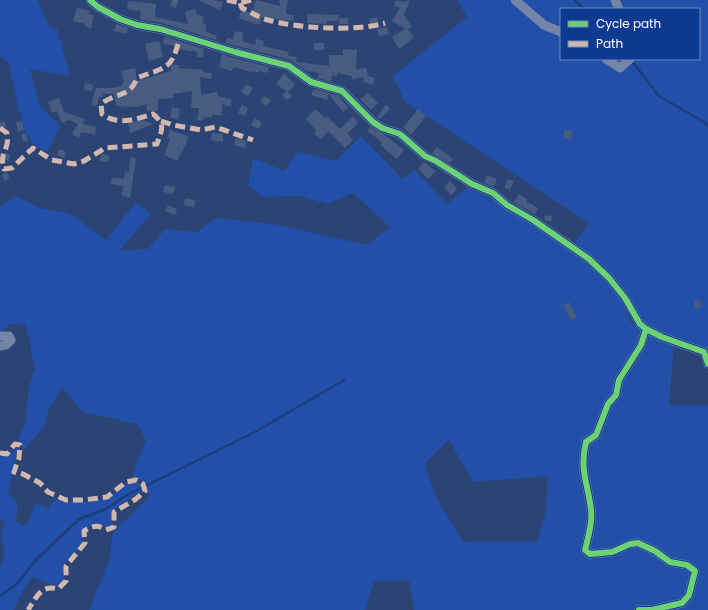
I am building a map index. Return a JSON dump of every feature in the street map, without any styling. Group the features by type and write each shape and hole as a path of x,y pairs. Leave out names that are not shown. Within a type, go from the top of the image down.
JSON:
{"street":[{"path":"90,0 98,7 136,25 160,29 235,52 289,66 311,82 342,91 373,122 382,128 400,134 425,156 436,161 472,184 493,193 507,205 534,220 589,259 609,278 626,298 640,324 646,329 662,337 704,352 708,364"},
{"path":"515,0 544,25 560,32"},
{"path":"608,60 620,68 629,60"},
{"path":"639,610 652,610 682,603 689,595 695,570 687,565 670,562 655,551 638,543 630,544 612,552 590,554 586,550 592,511 584,482 583,464 586,442 596,435 608,404 616,395 619,380 641,345 646,329"},
{"path":"0,336 9,336 11,340 6,345 0,346"}],"shaded area":[{"path":"0,0 38,0 49,26 57,29 70,76 30,69 39,105 60,126 47,152 36,146 26,131 18,107 9,63 0,56"},
{"path":"457,0 510,0 560,34 560,60 602,60 620,71 634,60 700,60 700,8 623,8 620,0 708,0 708,356 646,327 627,296 573,245 589,223 405,102 393,76 467,17"},
{"path":"520,0 613,0 616,8 560,8 560,29 546,22"},
{"path":"361,136 402,179 415,170 447,204 467,188 489,197 573,252 596,271 620,297 630,321 641,330 638,344 613,396 604,402 594,433 580,465 581,483 587,510 583,553 634,546 690,571 686,593 679,599 652,606 638,607 634,610 414,610 409,581 374,581 365,610 89,610 109,560 113,532 150,497 145,481 133,477 138,459 146,440 137,424 83,412 62,387 48,411 44,427 22,452 23,443 18,440 26,420 29,386 35,369 26,325 10,324 0,333 0,207 16,196 39,208 69,213 106,240 136,202 151,214 119,251 148,249 165,229 197,232 216,218 272,224 367,245 390,227 353,193 327,204 300,196 263,197 248,186 253,158 284,171 297,152 336,161","holes":["449,440 473,482 548,476 546,510 538,541 463,542 435,495 425,464"]},
{"path":"647,333 674,344 669,405 708,405 708,610 658,610 684,603 697,569 670,560 637,541 609,550 592,551 589,549 586,450"},
{"path":"16,447 18,449 8,493 18,504 16,522 27,526 35,503 48,508 56,499 75,502 97,501 113,495 124,486 132,482 141,485 142,490 113,510 111,517 112,526 106,528 100,525 94,525 83,530 82,543 76,552 66,561 64,566 64,581 58,586 31,577 13,610 0,610 0,567 5,556 1,533 5,524 0,519 0,457 10,454"}],"building":[{"path":"172,0 179,0 176,8 170,6"},
{"path":"198,0 214,0 220,2 223,1 220,10"},
{"path":"256,0 280,6 279,0 288,0 286,14 294,15 293,21 285,20 283,24 282,20 262,17 259,25 239,18 241,10 252,13"},
{"path":"396,0 404,2 410,0 404,15 412,27 408,29 414,38 399,49 392,37 405,29 392,21 400,8 394,6"},
{"path":"128,1 156,4 155,17 188,24 185,12 195,9 197,14 204,17 202,23 207,25 205,31 217,36 216,40 162,23 140,19 141,11 127,9"},
{"path":"77,8 90,11 88,14 94,15 91,28 85,27 85,24 73,21"},
{"path":"307,14 339,15 338,21 327,21 327,24 307,23"},
{"path":"377,17 378,24 370,25 369,19"},
{"path":"339,18 348,18 348,24 339,24"},
{"path":"116,24 128,28 127,34 114,31"},
{"path":"387,27 389,34 379,36 377,29"},
{"path":"235,31 243,32 242,41 255,45 256,39 264,41 263,46 289,52 288,56 297,57 296,62 329,66 329,55 343,55 343,49 357,50 356,69 366,68 368,76 375,78 373,85 363,82 364,77 352,79 352,76 337,73 337,76 332,75 331,82 318,78 319,73 307,71 291,60 226,43 227,37 233,40"},
{"path":"165,37 204,49 203,57 197,57 197,52 179,49 179,47 163,43"},
{"path":"159,41 163,57 149,61 145,44"},
{"path":"314,43 324,43 324,50 314,50"},
{"path":"222,54 269,67 267,73 259,71 259,73 251,72 234,67 232,71 219,67"},
{"path":"171,65 179,65 179,68 203,70 203,72 212,73 211,79 200,77 201,95 217,92 218,96 232,100 230,107 222,104 222,115 212,115 212,118 204,117 203,121 197,120 199,108 191,108 192,91 173,94 173,98 158,99 158,111 147,111 147,104 137,107 116,106 114,94 103,94 103,97 99,97 97,106 91,105 96,88 112,88 122,86 122,83 124,82 121,71 135,68 137,81 171,71"},
{"path":"284,73 295,85 288,92 276,84"},
{"path":"85,83 93,85 92,91 84,90"},
{"path":"246,84 253,88 248,96 241,92"},
{"path":"314,89 339,96 348,108 343,112 329,94 327,100 311,95"},
{"path":"287,91 292,96 287,100 282,95"},
{"path":"368,93 378,103 371,110 360,99"},
{"path":"264,96 271,100 267,106 260,102"},
{"path":"59,98 64,112 84,119 83,124 96,127 95,135 82,132 78,138 72,134 78,124 69,120 62,123 57,111 52,113 48,102"},
{"path":"386,104 390,109 380,119 377,117"},
{"path":"242,105 248,108 245,116 238,113"},
{"path":"172,107 180,109 178,119 170,118"},
{"path":"315,109 325,118 326,116 340,129 353,116 358,123 347,134 353,140 345,148 328,131 321,139 314,134 316,130 306,119"},
{"path":"418,109 426,116 411,135 403,128"},
{"path":"254,118 262,122 259,129 251,125"},
{"path":"142,120 154,124 130,133 128,123"},
{"path":"5,121 6,127 0,128 0,122"},
{"path":"22,121 24,130 18,132 16,122"},
{"path":"370,127 386,136 404,150 397,159 380,145 382,142 367,131"},
{"path":"565,129 573,131 571,140 563,138"},
{"path":"170,130 188,136 186,144 177,161 164,155 170,139 167,138"},
{"path":"26,133 28,140 23,142 21,135"},
{"path":"212,133 223,134 223,142 211,140"},
{"path":"236,138 247,141 245,148 234,145"},
{"path":"437,147 453,159 450,163 432,153"},
{"path":"59,149 66,152 64,158 57,155"},
{"path":"4,153 10,154 9,161 3,160"},
{"path":"101,154 109,156 108,162 100,161"},
{"path":"130,157 136,158 130,198 121,195 124,186 111,184 112,178 124,179 125,172 129,173"},
{"path":"424,162 436,171 428,179 418,169"},
{"path":"7,172 10,178 5,181 2,175"},
{"path":"487,175 497,179 494,187 484,183"},
{"path":"508,179 514,181 510,190 504,188"},
{"path":"450,181 457,189 451,195 444,187"},
{"path":"165,185 175,187 173,194 163,192"},
{"path":"519,194 527,199 526,201 538,208 535,214 514,202"},
{"path":"185,198 195,200 194,207 184,205"},
{"path":"168,205 177,209 175,215 165,211"},
{"path":"545,215 552,216 551,222 544,220"},
{"path":"700,300 701,308 695,309 694,301"},
{"path":"569,302 577,317 571,320 563,306"}],"waterway":[{"path":"575,0 583,8"},
{"path":"631,60 659,96 704,122 708,126"},
{"path":"0,596 18,583 34,562 79,519 104,510 127,495 255,432 344,380"}],"marked path":[{"path":"227,0 240,3 251,0"},
{"path":"240,3 242,8 261,18 294,25 343,28 373,26 385,23"},
{"path":"0,128 7,133 7,143 3,158 4,169 12,168 33,148 52,160 74,164 84,161 105,148 157,144 162,128 160,121 153,114 121,121 114,120 102,114 101,104 131,89 137,78 167,65 174,55 180,36"},
{"path":"161,121 173,125 201,130 215,127 253,140"},
{"path":"0,453 7,454 15,444 20,445 19,458 14,472 23,474 40,483 48,492 66,500 83,500 107,497 126,482 136,480 143,484 145,491 136,499 114,512 114,527 106,530 95,526 84,531 85,543 66,566 66,581 58,589 47,588 43,590 28,610"}],"cycle path":[{"path":"90,0 98,7 120,19 137,25 160,29 235,52 289,66 311,82 342,91 373,122 382,128 400,134 425,156 436,161 472,184 493,193 507,205 533,220 589,259 609,278 625,298 640,324 646,329 662,337 704,352 708,364"},
{"path":"639,610 652,610 682,603 689,595 695,571 687,565 670,562 655,551 638,543 630,544 612,552 590,554 585,550 590,530 591,515 590,500 583,461 586,442 596,435 608,404 616,395 619,380 641,345 646,329"}]}
